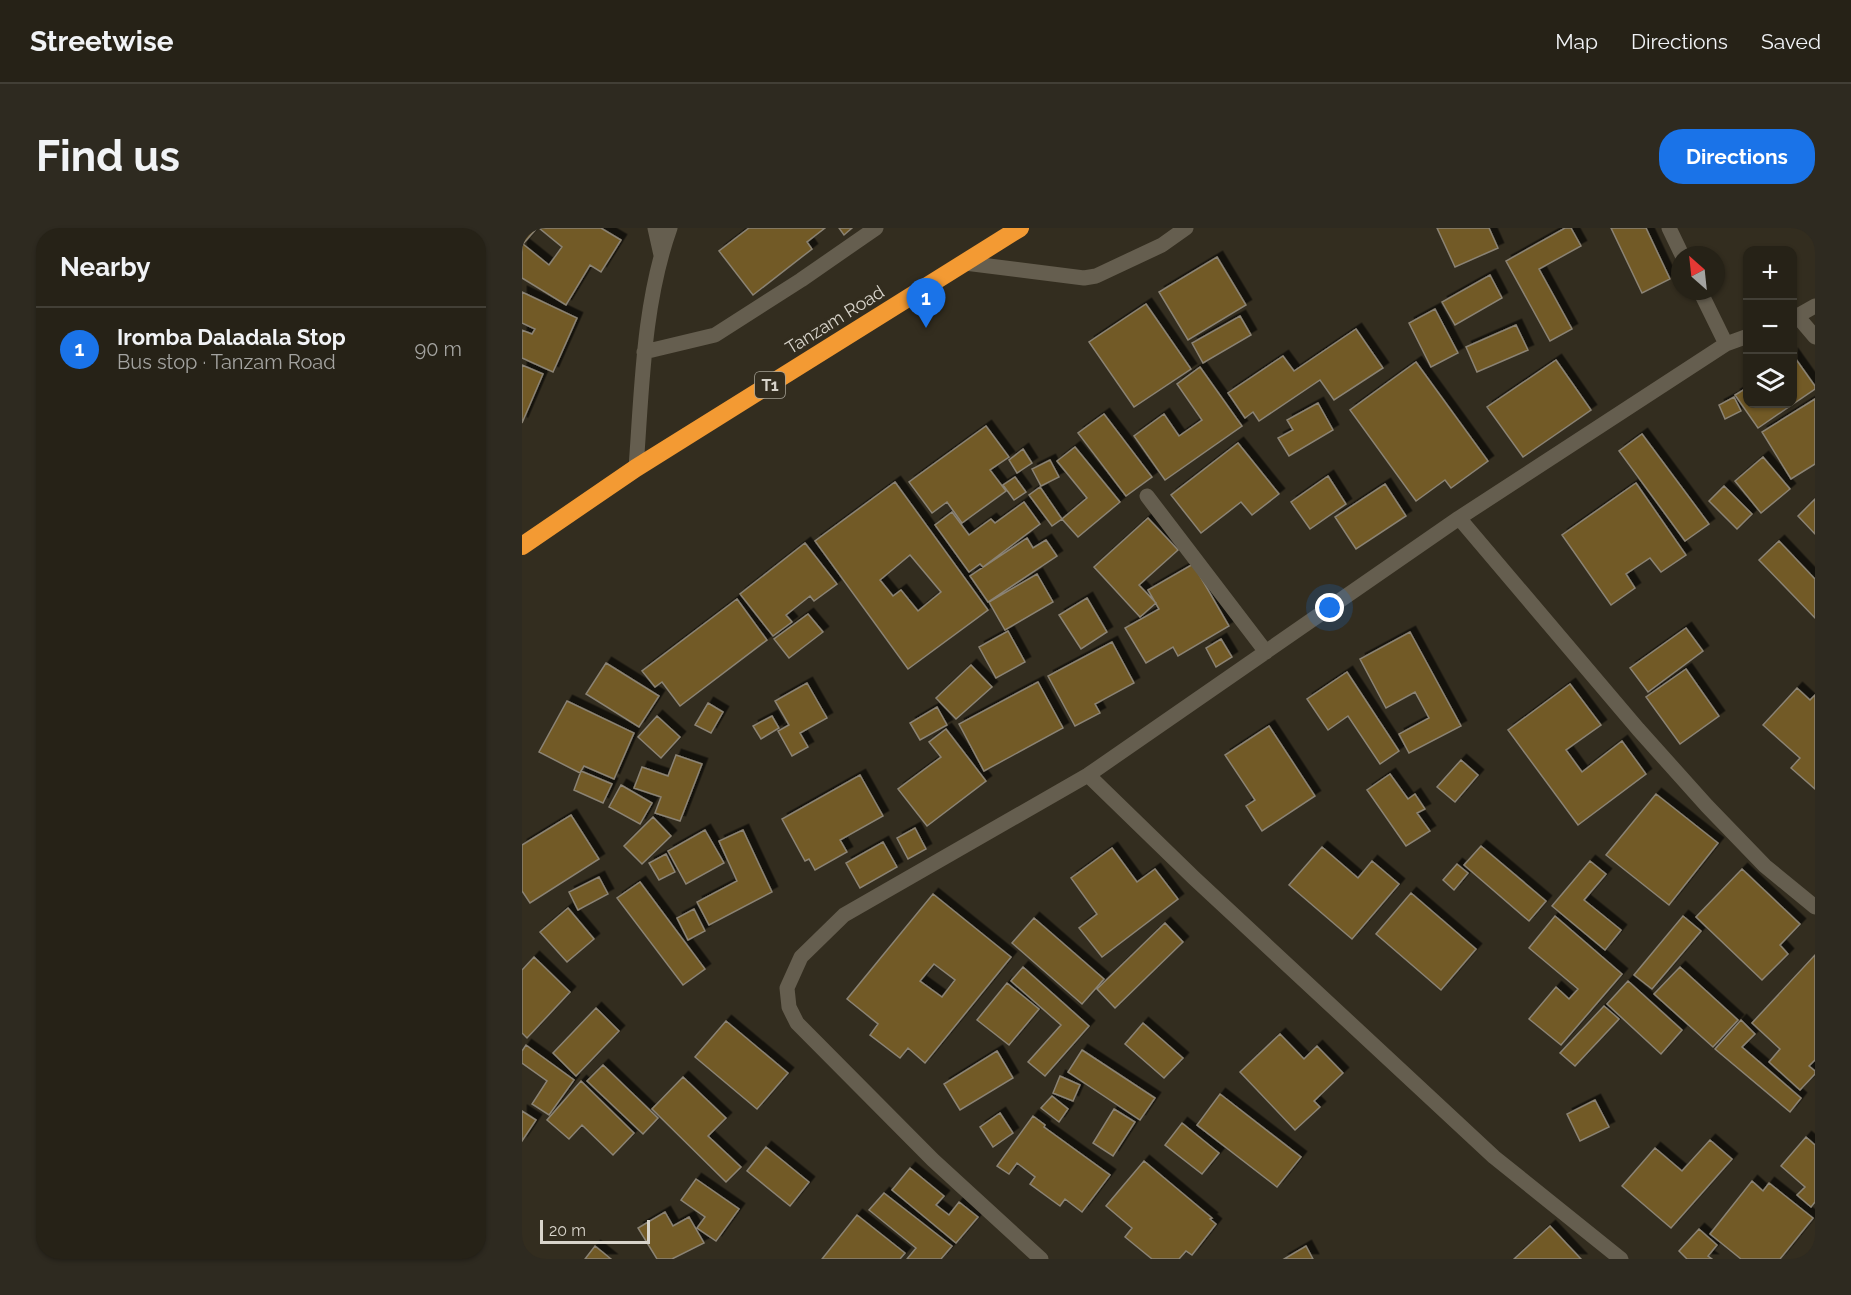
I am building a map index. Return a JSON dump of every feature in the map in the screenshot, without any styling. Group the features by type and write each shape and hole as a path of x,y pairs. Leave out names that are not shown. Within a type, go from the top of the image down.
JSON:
{"highway":[{"name":"Tanzam Road","path":"522,546 636,468 1020,228"}],"street":[{"path":"655,228 661,255"},
{"path":"636,468 644,352 661,255 670,228"},
{"path":"644,352 715,335 876,228"},
{"path":"965,263 1071,278 1090,277 1162,245 1186,228"},
{"path":"1669,228 1678,246"},
{"path":"1704,300 1726,344"},
{"path":"1797,317 1815,306"},
{"path":"1797,320 1815,337"},
{"path":"1041,1259 933,1160 797,1023 789,1006 787,988 801,957 844,915 1088,775 1459,518 1726,344 1743,338"},
{"path":"1147,496 1266,652"},
{"path":"1459,518 1638,729 1707,806 1766,866 1815,907"},
{"path":"1088,775 1194,878 1494,1157 1622,1259"}],"building":[{"path":"522,228 537,228 523,244 549,265 562,247 539,228 601,228 621,240 601,272 590,265 566,305 522,278"},
{"path":"749,228 825,228 807,242 812,249 753,295 719,251"},
{"path":"839,228 852,228 844,235"},
{"path":"1437,228 1489,228 1498,248 1455,267"},
{"path":"1565,228 1571,228 1581,246 1539,269 1572,329 1550,341 1506,261"},
{"path":"1611,228 1646,228 1670,279 1642,293"},
{"path":"1217,257 1246,305 1188,340 1159,292"},
{"path":"1490,275 1502,298 1455,325 1442,302"},
{"path":"522,292 577,318 553,372 522,358 522,330 532,334 535,329 522,323"},
{"path":"1146,304 1191,369 1134,407 1089,342"},
{"path":"1435,309 1458,353 1431,367 1409,323"},
{"path":"1240,316 1251,335 1203,363 1192,343"},
{"path":"1516,325 1528,350 1477,372 1466,347"},
{"path":"1356,329 1383,368 1334,400 1320,380 1259,421 1253,412 1245,418 1228,393 1283,356 1294,371"},
{"path":"1556,360 1591,410 1523,457 1487,407"},
{"path":"1797,361 1815,386 1815,389 1797,401"},
{"path":"1416,362 1488,461 1451,488 1445,480 1416,501 1350,410"},
{"path":"522,365 543,374 522,423"},
{"path":"1200,367 1242,426 1165,480 1134,436 1164,414 1179,436 1202,420 1177,384"},
{"path":"1743,390 1743,406 1735,395"},
{"path":"1734,397 1741,411 1725,419 1719,405"},
{"path":"1815,399 1815,464 1791,479 1762,432"},
{"path":"1318,403 1333,430 1289,456 1278,438 1293,430 1287,420"},
{"path":"1744,408 1787,408 1758,428"},
{"path":"1104,414 1152,477 1126,496 1078,433"},
{"path":"986,426 1009,457 990,470 1006,491 962,523 947,502 932,513 909,482"},
{"path":"1642,434 1709,524 1685,541 1619,451"},
{"path":"1238,443 1279,494 1252,515 1241,502 1201,533 1171,495"},
{"path":"1075,447 1120,502 1078,537 1062,519 1087,498 1057,461"},
{"path":"1023,449 1032,463 1017,473 1009,460"},
{"path":"1763,457 1790,489 1761,513 1735,481"},
{"path":"1050,460 1059,477 1041,486 1032,469"},
{"path":"1328,476 1346,504 1310,529 1291,502"},
{"path":"1015,477 1026,492 1014,500 1003,485"},
{"path":"895,482 988,610 908,669 815,541","holes":["910,555 941,592 918,611 901,590 893,596 880,580"]},
{"path":"1636,483 1686,555 1661,572 1650,558 1626,574 1635,588 1611,605 1562,535"},
{"path":"1385,484 1406,516 1356,549 1335,517"},
{"path":"1724,486 1752,514 1737,529 1709,501"},
{"path":"1040,487 1062,519 1052,526 1029,495"},
{"path":"1815,499 1815,534 1798,516"},
{"path":"1024,502 1040,524 983,567 980,564 969,572 935,525 952,512 969,535 991,519 995,523"},
{"path":"1148,518 1178,550 1139,585 1156,603 1140,617 1094,567"},
{"path":"1027,538 1033,548 1046,540 1057,556 988,602 970,576"},
{"path":"1779,541 1815,579 1815,618 1759,560"},
{"path":"805,543 837,584 814,601 810,596 786,615 792,622 773,636 740,594"},
{"path":"1193,564 1229,626 1178,656 1173,647 1146,663 1125,628 1159,609 1148,590"},
{"path":"1037,574 1053,602 1005,630 989,602"},
{"path":"1087,598 1107,632 1081,649 1059,615"},
{"path":"737,599 767,640 680,706 662,682 655,687 642,671"},
{"path":"808,614 823,632 789,658 774,639"},
{"path":"1686,628 1703,651 1648,692 1630,668"},
{"path":"1008,631 1025,662 996,678 979,647"},
{"path":"1410,632 1461,726 1409,753 1399,734 1429,718 1415,692 1386,708 1360,659"},
{"path":"1221,639 1232,657 1216,667 1206,648"},
{"path":"1112,642 1134,683 1095,704 1100,713 1075,726 1048,676"},
{"path":"606,663 659,696 639,727 586,694"},
{"path":"971,665 992,687 956,719 936,698"},
{"path":"1686,669 1719,716 1680,744 1646,697"},
{"path":"1347,672 1399,751 1380,764 1348,716 1328,730 1307,699"},
{"path":"1038,682 1063,728 984,771 959,724"},
{"path":"807,683 827,718 800,733 808,747 792,756 778,731 789,725 775,701"},
{"path":"1570,684 1601,725 1566,750 1582,772 1622,741 1646,774 1578,825 1508,730"},
{"path":"1797,688 1810,700 1815,695 1815,789 1791,768 1800,758 1763,725"},
{"path":"567,701 634,733 614,779 584,766 580,773 539,752"},
{"path":"708,703 723,712 711,733 695,725"},
{"path":"937,707 947,725 920,740 910,723"},
{"path":"657,716 680,737 661,758 638,737"},
{"path":"772,716 779,728 761,739 753,726"},
{"path":"1269,726 1315,796 1262,831 1246,806 1255,800 1225,755"},
{"path":"946,729 986,781 927,826 898,789 941,757 929,742"},
{"path":"676,755 702,764 680,821 655,813 661,797 634,788 642,767 668,776"},
{"path":"1461,760 1478,775 1455,802 1437,787"},
{"path":"581,771 612,784 603,803 574,790"},
{"path":"1390,774 1408,799 1415,794 1425,809 1417,813 1430,831 1406,846 1367,790"},
{"path":"860,775 883,816 840,840 847,852 815,870 809,859 805,861 782,819"},
{"path":"621,785 652,803 640,824 609,807"},
{"path":"1656,794 1718,843 1669,905 1606,855"},
{"path":"571,815 599,859 530,903 522,891 522,845"},
{"path":"653,817 671,836 642,864 624,846"},
{"path":"915,828 926,849 908,859 897,838"},
{"path":"705,830 724,863 686,884 668,851"},
{"path":"743,830 772,892 709,925 697,902 737,881 719,841"},
{"path":"883,842 897,867 860,888 846,863"},
{"path":"1481,846 1546,901 1529,921 1464,865"},
{"path":"1322,847 1358,878 1372,861 1399,884 1352,939 1289,885"},
{"path":"1112,848 1137,882 1155,869 1178,899 1102,957 1079,928 1097,914 1071,878"},
{"path":"666,854 675,872 659,880 649,863"},
{"path":"1590,861 1606,874 1584,900 1621,930 1605,950 1552,906"},
{"path":"1457,864 1468,873 1454,890 1443,880"},
{"path":"1742,869 1800,924 1780,945 1788,954 1762,980 1696,917"},
{"path":"599,877 608,894 578,910 569,892"},
{"path":"640,882 705,969 683,985 617,898"},
{"path":"1411,893 1476,949 1441,990 1376,934"},
{"path":"933,894 1011,957 925,1063 908,1048 900,1058 870,1035 878,1024 847,999","holes":["934,964 955,980 942,997 920,981"]},
{"path":"568,908 594,939 567,962 540,932"},
{"path":"694,909 705,931 688,940 677,918"},
{"path":"1555,916 1622,974 1561,1045 1529,1019 1556,987 1569,999 1578,989 1529,948"},
{"path":"1683,916 1701,931 1652,989 1634,975"},
{"path":"1034,918 1104,979 1082,1004 1012,943"},
{"path":"1165,923 1183,942 1115,1008 1097,989"},
{"path":"1815,955 1815,1060 1809,1066 1815,1074 1800,1090 1769,1062 1780,1049 1752,1023"},
{"path":"534,957 570,992 527,1038 522,1033 522,970"},
{"path":"1023,967 1089,1026 1045,1076 1028,1062 1061,1025 1011,981"},
{"path":"1680,967 1738,1020 1713,1047 1654,994"},
{"path":"1628,981 1682,1030 1661,1054 1607,1004"},
{"path":"1007,983 1039,1009 1009,1045 977,1020"},
{"path":"1604,1006 1619,1019 1575,1066 1560,1053"},
{"path":"596,1008 619,1031 576,1076 553,1053"},
{"path":"1741,1020 1755,1034 1742,1047 1801,1098 1790,1112 1715,1049"},
{"path":"726,1021 788,1073 757,1109 695,1057"},
{"path":"1143,1023 1183,1058 1164,1078 1125,1044"},
{"path":"1280,1034 1304,1059 1317,1046 1343,1073 1314,1101 1320,1107 1295,1130 1240,1072"},
{"path":"526,1045 574,1080 549,1115 532,1104 547,1081 522,1063 522,1051"},
{"path":"1082,1050 1155,1098 1140,1120 1068,1072"},
{"path":"997,1051 1013,1078 960,1110 944,1084"},
{"path":"603,1065 658,1118 643,1134 587,1081"},
{"path":"1060,1076 1080,1085 1073,1101 1053,1093"},
{"path":"683,1077 726,1118 708,1136 741,1167 726,1182 652,1109"},
{"path":"581,1081 634,1133 613,1155 582,1125 569,1139 547,1120"},
{"path":"1220,1094 1301,1157 1277,1187 1197,1125"},
{"path":"1052,1096 1068,1109 1059,1122 1041,1108"},
{"path":"1595,1100 1609,1127 1580,1141 1567,1114"},
{"path":"1114,1109 1135,1122 1113,1156 1093,1143"},
{"path":"522,1111 536,1120 522,1141"},
{"path":"1000,1113 1013,1133 993,1147 980,1127"},
{"path":"1033,1116 1045,1125 1044,1127 1110,1175 1082,1212 1065,1199 1060,1206 1030,1184 1035,1177 1017,1163 1009,1174 997,1166"},
{"path":"1182,1123 1219,1153 1202,1174 1165,1145"},
{"path":"1806,1137 1815,1145 1815,1202 1811,1207 1797,1195 1805,1187 1781,1166"},
{"path":"1710,1140 1732,1159 1671,1228 1622,1186 1655,1148 1682,1171"},
{"path":"766,1147 809,1182 790,1206 747,1171"},
{"path":"1144,1161 1212,1218 1210,1219 1216,1224 1192,1255 1186,1251 1179,1259 1152,1259 1125,1237 1132,1228 1106,1206"},
{"path":"910,1168 944,1196 936,1205 949,1215 959,1202 978,1217 956,1243 892,1190"},
{"path":"696,1179 739,1209 716,1241 697,1228 705,1217 681,1200"},
{"path":"1752,1181 1763,1191 1769,1183 1813,1218 1780,1259 1741,1259 1710,1234"},
{"path":"884,1193 952,1246 941,1259 907,1259 916,1248 869,1210"},
{"path":"665,1212 673,1226 689,1217 704,1243 672,1259 657,1259 638,1228"},
{"path":"857,1215 905,1253 900,1259 822,1259"},
{"path":"1550,1226 1581,1259 1514,1259"},
{"path":"1699,1229 1717,1245 1708,1256 1712,1259 1687,1259 1679,1251"},
{"path":"595,1246 611,1259 585,1259"},
{"path":"1306,1246 1313,1259 1284,1259"}],"place":[{"name":"Iromba Daladala Stop","path":"926,328"}]}
